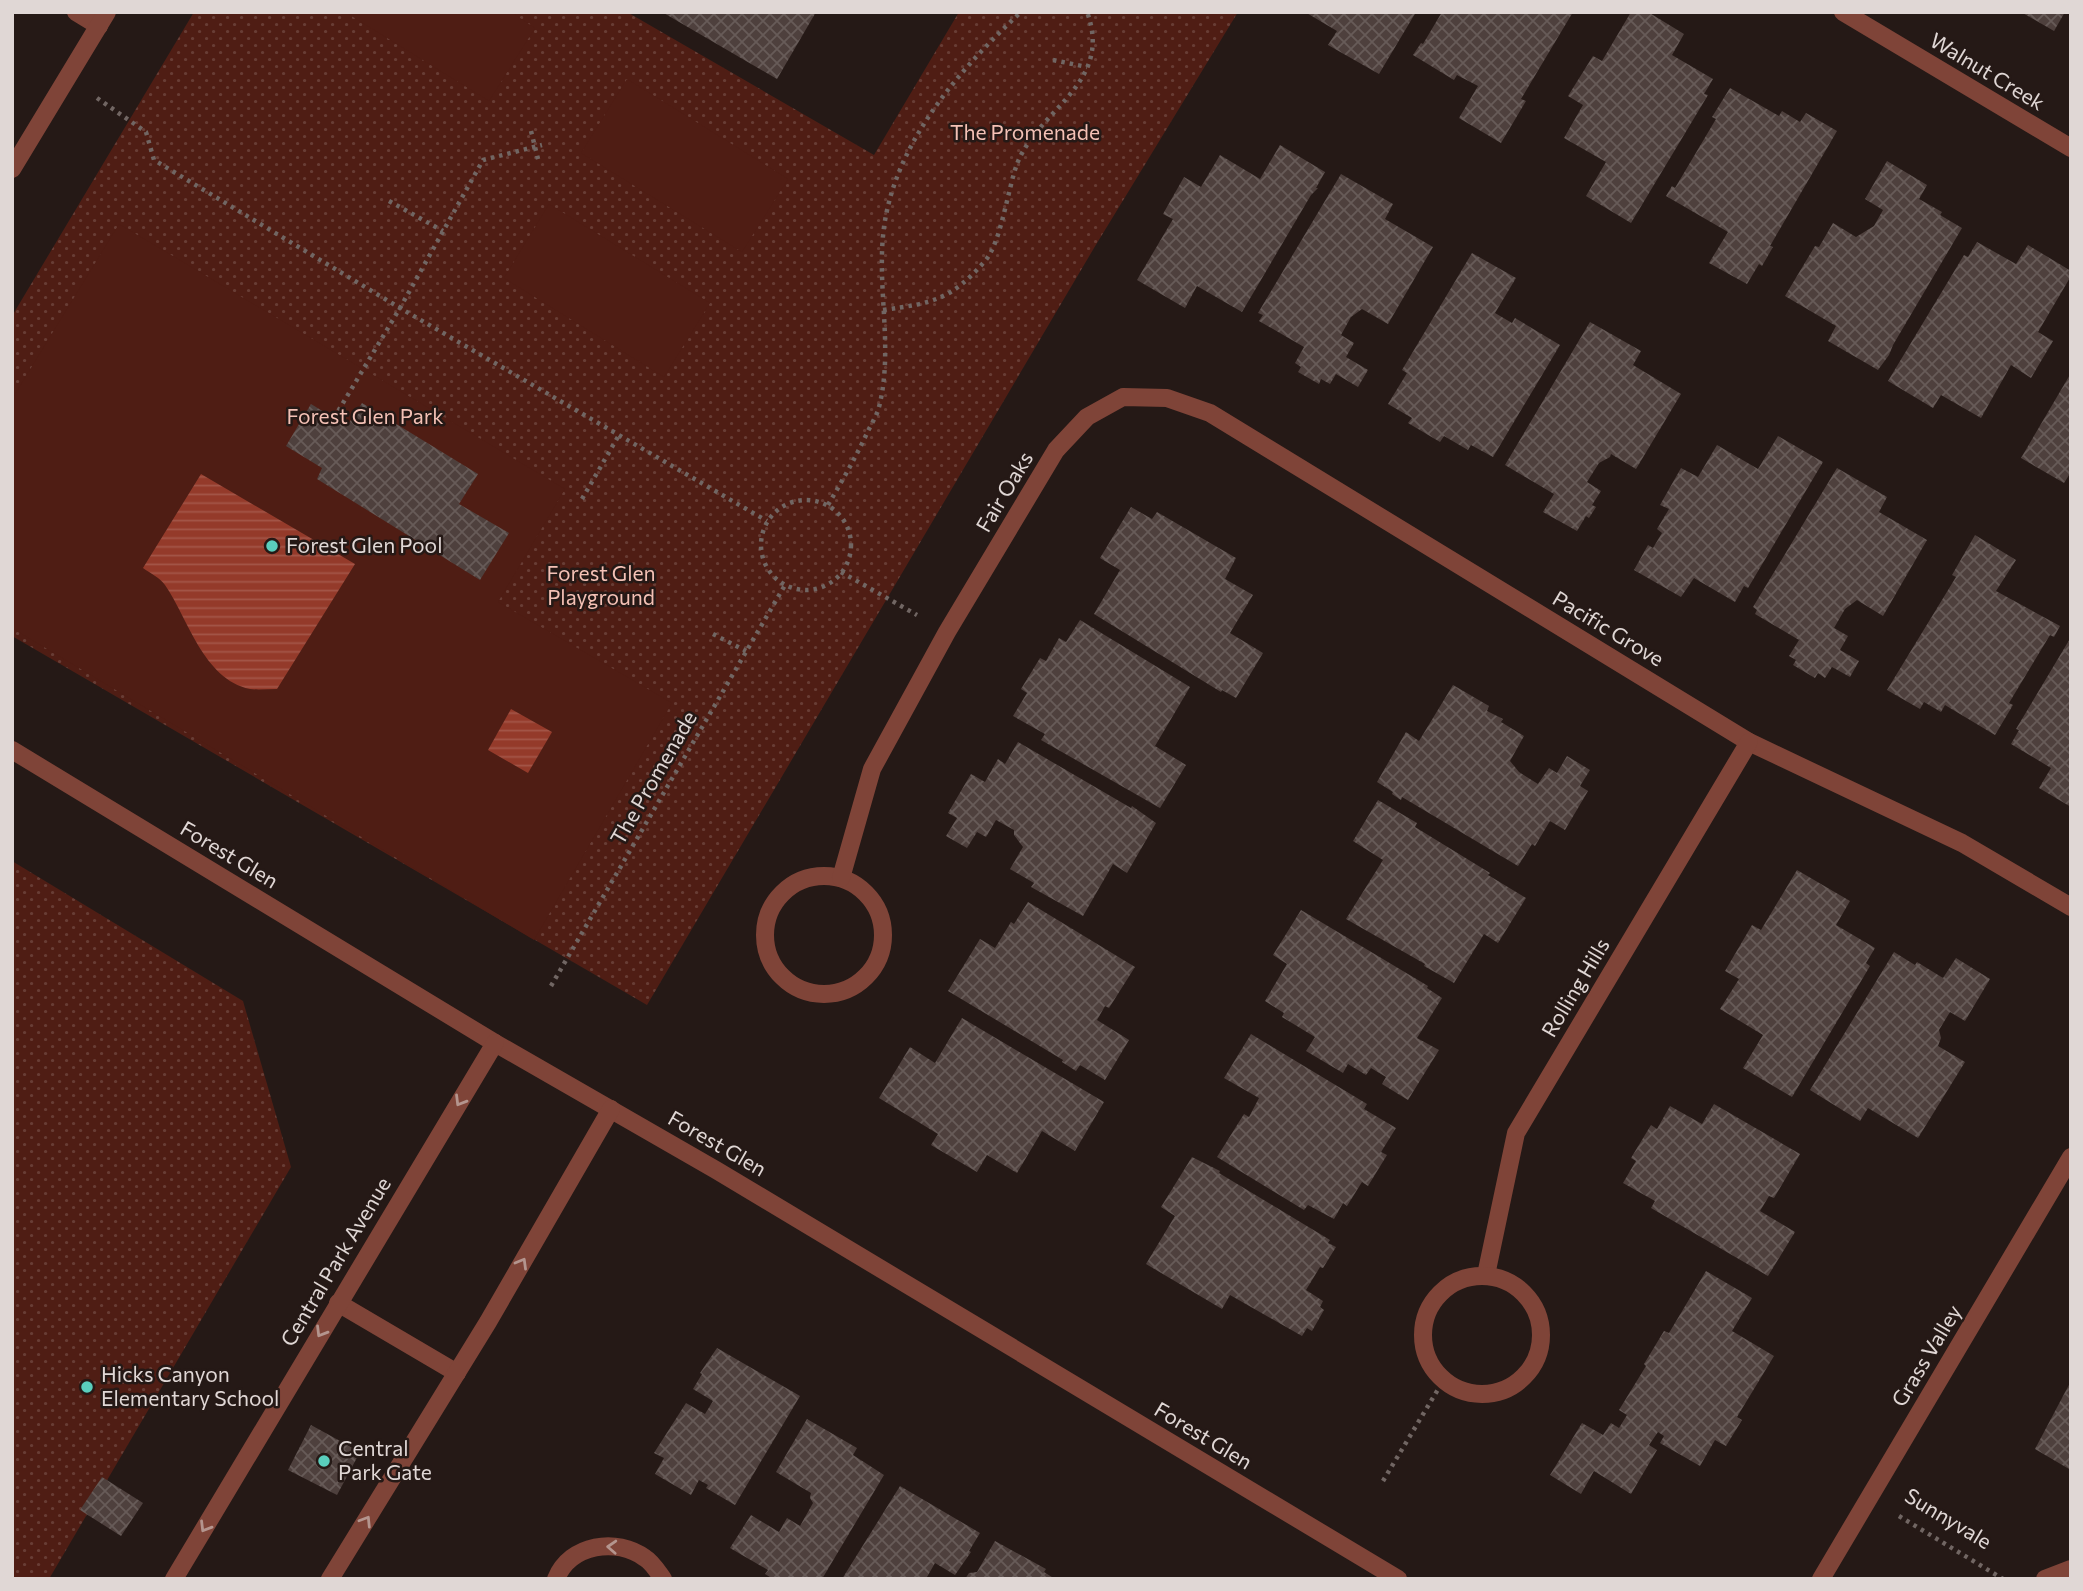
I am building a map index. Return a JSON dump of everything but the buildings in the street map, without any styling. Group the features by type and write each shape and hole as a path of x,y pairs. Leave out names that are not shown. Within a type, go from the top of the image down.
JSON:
{"street":[{"path":"12,169 103,19 76,12"},
{"name":"Walnut Creek","path":"1843,12 2071,148"},
{"name":"Fair Oaks","path":"841,878 873,769 947,632 1056,450 1087,417 1123,397"},
{"name":"Pacific Grove","path":"1123,397 1167,398 1210,414 1749,742 1962,843 2071,907"},
{"name":"Rolling Hills","path":"1486,1275 1516,1133 1749,742"},
{"name":"Forest Glen","path":"12,750 495,1043 611,1109 1398,1579"},
{"path":"822,875 841,878 859,886 873,900 882,919 884,938 880,958 869,975 853,987 835,993 814,994 795,987 780,975 769,960 765,922 773,904 786,889 803,879 822,875"},
{"name":"Central Park Avenue","path":"174,1579 495,1043"},
{"path":"330,1579 457,1373 611,1109"},
{"name":"Grass Valley","path":"1821,1579 2071,1157"},
{"path":"1486,1275 1510,1282 1529,1298 1540,1321 1540,1346 1531,1369 1513,1386 1490,1394 1465,1393 1443,1381 1427,1361 1421,1338 1426,1313 1440,1292 1462,1279 1486,1275"},
{"path":"338,1303 457,1373"},
{"path":"556,1579 576,1555 600,1546 625,1547 646,1558 663,1579"},
{"path":"2045,1579 2071,1569"}],"path":[{"path":"828,505 854,462 879,408 885,344 881,274 885,225 898,175 910,149 957,78 1021,12"},
{"path":"883,310 926,304 953,293 988,258 1004,214 1018,162 1033,137 1078,87 1087,67 1092,46 1092,26 1087,12"},
{"path":"1053,60 1087,67"},
{"path":"68,77 146,132 153,160 767,521"},
{"path":"531,131 539,163"},
{"path":"334,418 483,160 542,145"},
{"path":"389,201 443,231"},
{"path":"582,499 619,435"},
{"path":"801,500 815,500 828,505 840,515 848,528 852,543 850,558 834,581 810,590 785,585 773,576 765,564 761,550 767,521 787,504 801,500"},
{"path":"841,572 947,632"},
{"name":"The Promenade","path":"551,986 785,585"},
{"path":"713,634 746,651"},
{"path":"1383,1481 1443,1381"},
{"name":"Sunnyvale","path":"1869,1498 2003,1579"}],"green space":[{"name":"Forest Glen Park","path":"194,12 627,12 874,155 959,12 1238,12 1094,248 647,1005 12,636 12,316"},
{"path":"345,12 511,12 535,28 489,101"},
{"path":"627,79 788,179 742,252 581,153"},
{"path":"549,204 710,303 664,377 504,278"},
{"name":"Forest Glen Pool","path":"119,224 565,489 498,602 672,703 534,940 12,628 12,399"},
{"name":"Hicks Canyon Elementary School","path":"12,861 243,1001 291,1167 49,1579 12,1579"}],"shaded area":[{"path":"201,474 355,564 277,689 250,689 234,683 220,673 198,646 165,585 143,568"},
{"path":"511,709 552,732 528,773 488,750"}],"place":[{"name":"Forest Glen Pool","path":"272,546"},
{"name":"Hicks Canyon Elementary School","path":"87,1387"},
{"name":"Central Park Gate","path":"324,1461"}],"park label":[{"name":"Forest Glen Playground","path":"601,586"}]}
